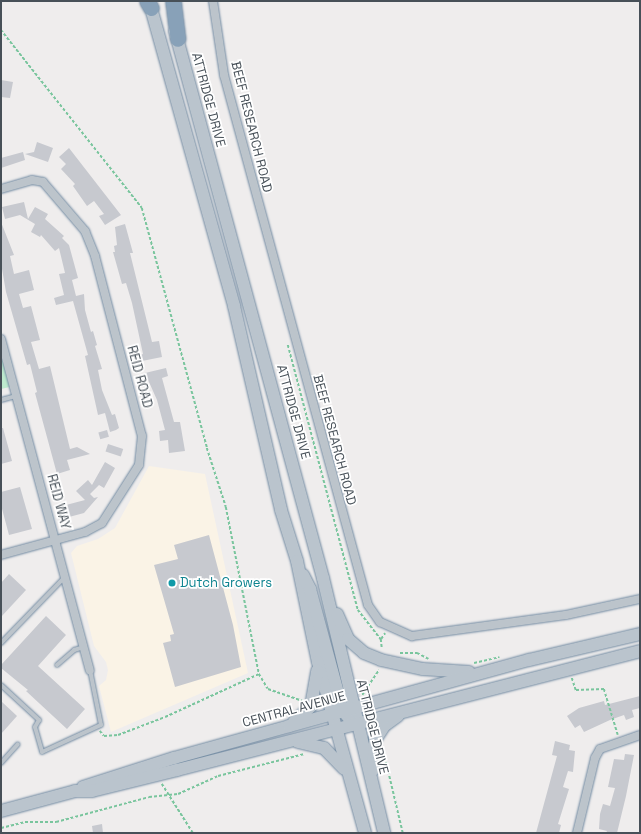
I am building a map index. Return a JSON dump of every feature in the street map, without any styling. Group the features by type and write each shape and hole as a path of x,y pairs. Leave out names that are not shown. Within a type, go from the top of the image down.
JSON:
{"highway":[{"path":"173,1 178,39"}],"main road":[{"name":"ATTRIDGE DRIVE","path":"166,1 178,39 323,578 343,711 336,729 347,774 365,833"},
{"name":"ATTRIDGE DRIVE","path":"149,3 234,306 281,510 297,561 318,662 343,711 357,724 384,833"},
{"path":"297,561 310,589 343,711"},
{"path":"323,578 348,639 364,653 381,660 436,671 482,673"},
{"name":"CENTRAL AVENUE","path":"1,811 75,791 106,778 343,711 482,673 640,634"},
{"name":"CENTRAL AVENUE","path":"75,791 92,791 158,775 640,651"},
{"path":"289,726 311,706 318,662"},
{"path":"373,788 375,740 384,726 405,711"},
{"path":"293,741 324,748 347,774"}],"street":[{"name":"BEEF RESEARCH ROAD","path":"213,1 224,75 368,605 380,622 412,636 566,615 640,600"},
{"name":"REID ROAD","path":"1,189 32,180 43,182 85,231 95,256 142,436 139,465 106,518 91,530 1,555"},
{"name":"REID WAY","path":"1,339 55,541 66,576 90,670"},
{"path":"577,833 595,758 600,749 640,735"}],"lane":[{"path":"1,400 16,396"},
{"path":"1,643 66,576"},
{"path":"57,666 74,650 84,647"},
{"path":"1,685 39,720 35,727 42,752 101,725 90,670"},
{"path":"1,763 18,744"}],"path":[{"path":"1,30 142,208 208,453 224,501 259,674 268,689 291,695 311,706"},
{"path":"381,639 382,652"},
{"path":"394,653 417,653 432,661"},
{"path":"467,664 505,656"},
{"path":"96,727 104,736 118,735 165,718 259,674"},
{"path":"572,678 576,690 604,689 617,733"},
{"path":"1,828 25,822 56,822 149,797 178,794 218,776 310,752"},
{"path":"384,752 403,833"},
{"path":"158,775 167,795 193,833"}],"shaded area":[{"name":"Dutch Growers","path":"149,466 205,474 248,673 111,732 99,686 106,680 108,670 106,662 94,646 71,553 77,546 98,539 115,528"}],"green space":[{"path":"1,337 14,386 1,389"}],"building":[{"path":"1,80 13,82 10,98 1,97"},
{"path":"37,142 53,148 48,162 25,154 34,152"},
{"path":"69,148 121,215 105,225 99,216 104,214 94,201 87,206 73,186 75,184 61,169 66,164 59,157"},
{"path":"23,152 25,160 1,168 1,158"},
{"path":"24,202 28,219 35,207 48,214 45,219 64,236 62,238 69,245 78,278 72,280 76,296 84,294 85,310 91,332 93,331 97,345 95,346 102,369 98,370 102,390 112,415 115,414 119,428 116,430 110,432 105,413 98,415 85,356 88,355 73,301 56,305 54,298 64,295 59,274 65,273 59,248 55,251 41,235 40,237 31,232 35,224 20,215 5,219 2,207"},
{"path":"1,222 14,255 10,256 14,274 29,270 34,290 19,294 23,308 31,306 40,340 31,342 39,369 50,366 70,449 77,447 90,454 67,460 70,470 57,474 35,393 37,392 30,364 27,365 6,292 1,263"},
{"path":"125,224 133,253 130,253 152,342 159,341 162,357 142,361 140,355 143,354 132,303 126,283 122,284 113,252 115,252 114,246 117,245 115,227"},
{"path":"166,368 168,376 162,378 174,422 180,422 185,451 169,453 168,440 160,441 159,431 165,430 157,400 145,373"},
{"path":"1,428 3,428 12,461 1,464"},
{"path":"107,430 109,437 100,439 98,432"},
{"path":"108,444 123,449 121,457 106,452"},
{"path":"105,462 115,468 104,488 99,485 90,494 94,498 98,497 84,513 69,517 66,505 85,500 76,491 88,480 92,485"},
{"path":"20,487 32,529 9,535 1,505 1,492"},
{"path":"209,535 233,625 241,667 175,687 163,643 171,641 170,635 174,634 154,565 178,559 174,545"},
{"path":"9,574 26,590 1,617 1,583"},
{"path":"46,616 66,635 38,666 85,709 67,729 26,691 28,690 1,668 1,665"},
{"path":"640,696 640,708 632,710 634,717 626,720 624,715 584,732 580,725 575,728 567,716 579,708 604,701 605,705"},
{"path":"1,701 17,716 1,734"},
{"path":"555,741 570,745 569,750 575,751 573,772 568,771 563,787 569,789 558,824 561,825 559,833 536,833 557,756 552,755"},
{"path":"625,754 634,755 626,796 617,833 606,833 607,831 599,829 600,814 603,804 610,806 615,788 608,787 614,759 624,760"},
{"path":"102,824 103,833 93,833 92,826"}],"place":[{"name":"Dutch Growers","path":"172,583"}]}
